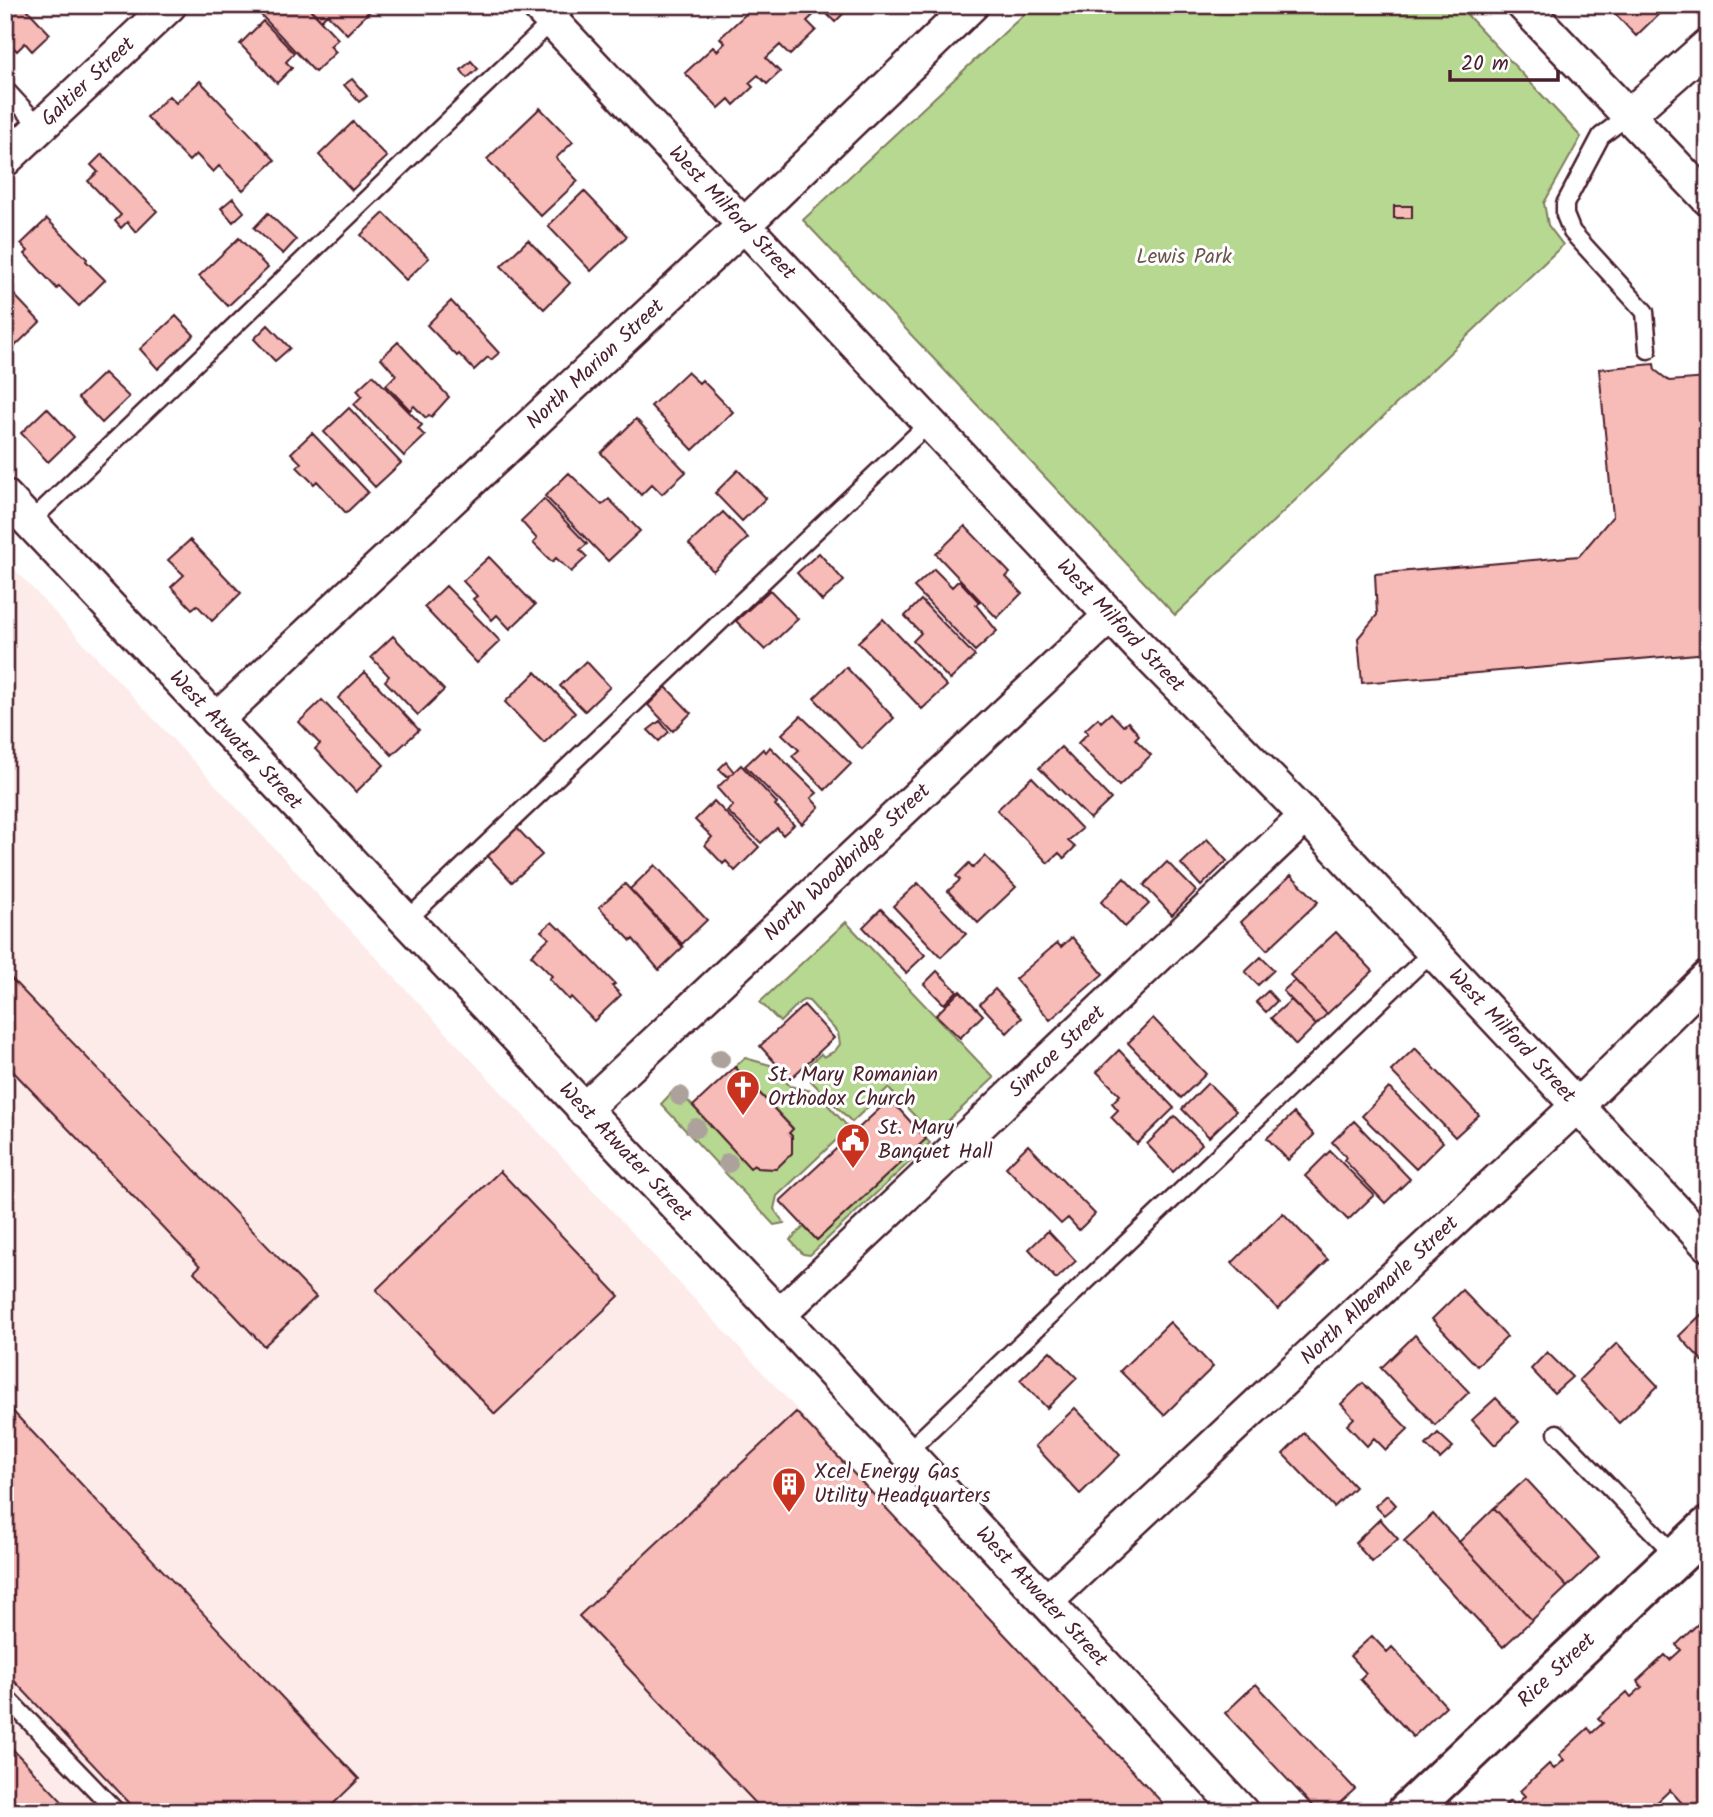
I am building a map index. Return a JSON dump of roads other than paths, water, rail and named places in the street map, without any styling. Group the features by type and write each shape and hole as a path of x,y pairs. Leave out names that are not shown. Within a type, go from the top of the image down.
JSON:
{"main road":[{"name":"Rice Street","path":"1407,1812 1699,1539"}],"street":[{"name":"Galtier Street","path":"5,160 170,5"},
{"name":"North Marion Street","path":"216,720 743,226 972,5"},
{"path":"1522,5 1708,199"},
{"name":"West Milford Street","path":"553,11 743,226 1111,615 1306,816 1708,1245"},
{"path":"1629,115 1708,45"},
{"name":"West Atwater Street","path":"5,496 779,1315 1242,1812"},
{"name":"North Woodbridge Street","path":"583,1110 1111,615"},
{"name":"Simcoe Street","path":"779,1315 1306,816"},
{"name":"North Albemarle Street","path":"1047,1601 1577,1105 1708,977"}],"lane":[{"path":"30,522 553,11"},
{"path":"5,89 40,127"},
{"path":"1629,115 1601,136 1565,204 1564,215 1572,232 1644,312 1648,350"},
{"path":"406,921 929,423"},
{"path":"907,1452 1433,951"},
{"path":"1557,1433 1699,1539"},
{"path":"5,1696 117,1812"}],"place":[{"name":"St. Mary Romanian Orthodox Church","path":"743,1117"},
{"name":"St. Mary Banquet Hall","path":"853,1170"},
{"name":"Xcel Energy Gas Utility Headquarters","path":"789,1514"}],"park label":[{"name":"Lewis Park","path":"1184,257"}]}
